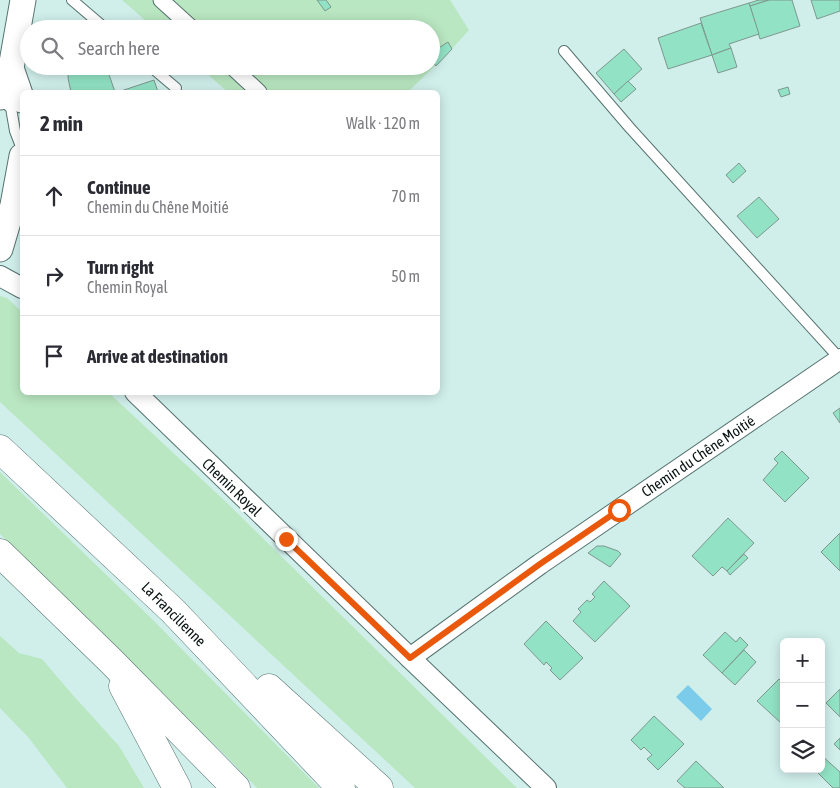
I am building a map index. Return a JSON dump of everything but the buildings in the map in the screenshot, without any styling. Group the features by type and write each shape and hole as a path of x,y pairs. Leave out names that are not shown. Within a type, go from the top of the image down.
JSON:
{"highway":[{"name":"La Francilienne","path":"0,448 173,611 341,788"},
{"path":"0,553 110,660 236,788"},
{"path":"173,611 224,647 379,788"},
{"path":"110,660 178,788"}],"street":[{"path":"0,98 11,68 23,0"},
{"path":"168,2 185,20"},
{"path":"11,68 20,94"},
{"path":"241,75 257,90"},
{"path":"0,250 13,205 13,182 20,162"},
{"path":"0,276 20,287"},
{"name":"Chemin du Chêne Moitié","path":"410,658 540,564 840,359"},
{"name":"Chemin Royal","path":"138,395 546,788"}],"lane":[{"path":"72,0 95,20"},
{"path":"564,51 630,128 840,359"},
{"path":"161,75 176,88"},
{"path":"0,98 10,108 14,132 20,144"}],"green space":[{"path":"122,0 450,0 469,30 440,61 440,20 145,20"},
{"path":"208,75 425,75 410,90 226,90"},
{"path":"0,296 7,298 20,310 20,395 111,395 225,501 517,788 415,788 0,402"},
{"path":"0,472 153,620 319,788 257,788 0,534"},
{"path":"0,636 19,653 42,659 119,746 144,788 67,788 28,737 0,708"}],"water":[{"path":"688,685 712,709 701,721 676,697"}],"route":[{"path":"286,539 410,658 540,564 619,510"}]}
